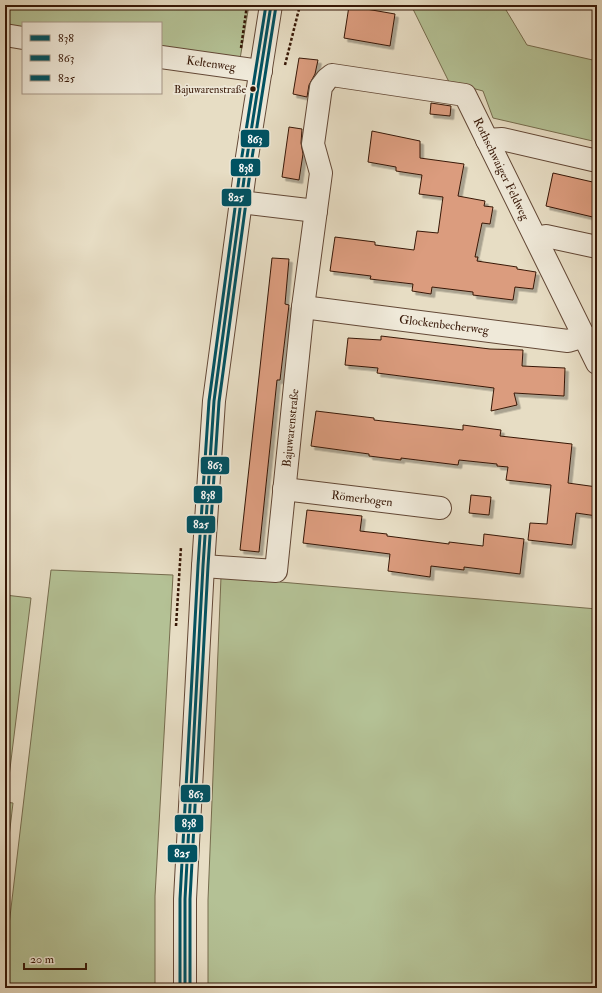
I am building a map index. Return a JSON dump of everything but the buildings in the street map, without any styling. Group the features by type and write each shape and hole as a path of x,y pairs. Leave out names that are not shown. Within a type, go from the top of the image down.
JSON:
{"street":[{"path":"184,988 185,899 203,566 214,401 247,157 272,5"},
{"path":"5,35 22,38"},
{"name":"Keltenweg","path":"162,57 261,71"},
{"name":"Rothschwaiger Feldweg","path":"332,75 465,94 536,238 588,332 597,363"},
{"name":"Bajuwarenstraße","path":"203,566 276,571 303,307 321,173 313,144 321,87 332,75"},
{"path":"487,140 502,139 597,161"},
{"path":"241,202 316,211"},
{"path":"536,238 546,236 597,247"},
{"name":"Glockenbecherweg","path":"303,307 568,341 588,332"},
{"name":"Römerbogen","path":"284,489 440,508"}],"path":[{"path":"283,72 300,5"}],"green space":[{"path":"5,5 249,5 240,59 162,47 162,22 22,22 22,28 5,25"},
{"path":"411,5 503,5 527,45 597,61 597,142 493,118 483,91 449,82"},
{"path":"51,570 173,575 155,896 155,988 5,988 5,959"},
{"path":"221,577 597,609 597,988 208,988 208,900"},
{"path":"5,595 31,598 7,793 5,792"},
{"path":"5,802 13,803 5,871"}],"transit line":[{"name":"825","path":"180,988 180,899 198,566 209,401 242,156 266,5"},
{"name":"838","path":"185,988 185,899 203,566 214,401 247,157 271,5"},
{"name":"863","path":"190,988 190,899 208,566 219,402 252,158 276,6"}],"place":[{"name":"Bajuwarenstraße","path":"253,89"}]}
